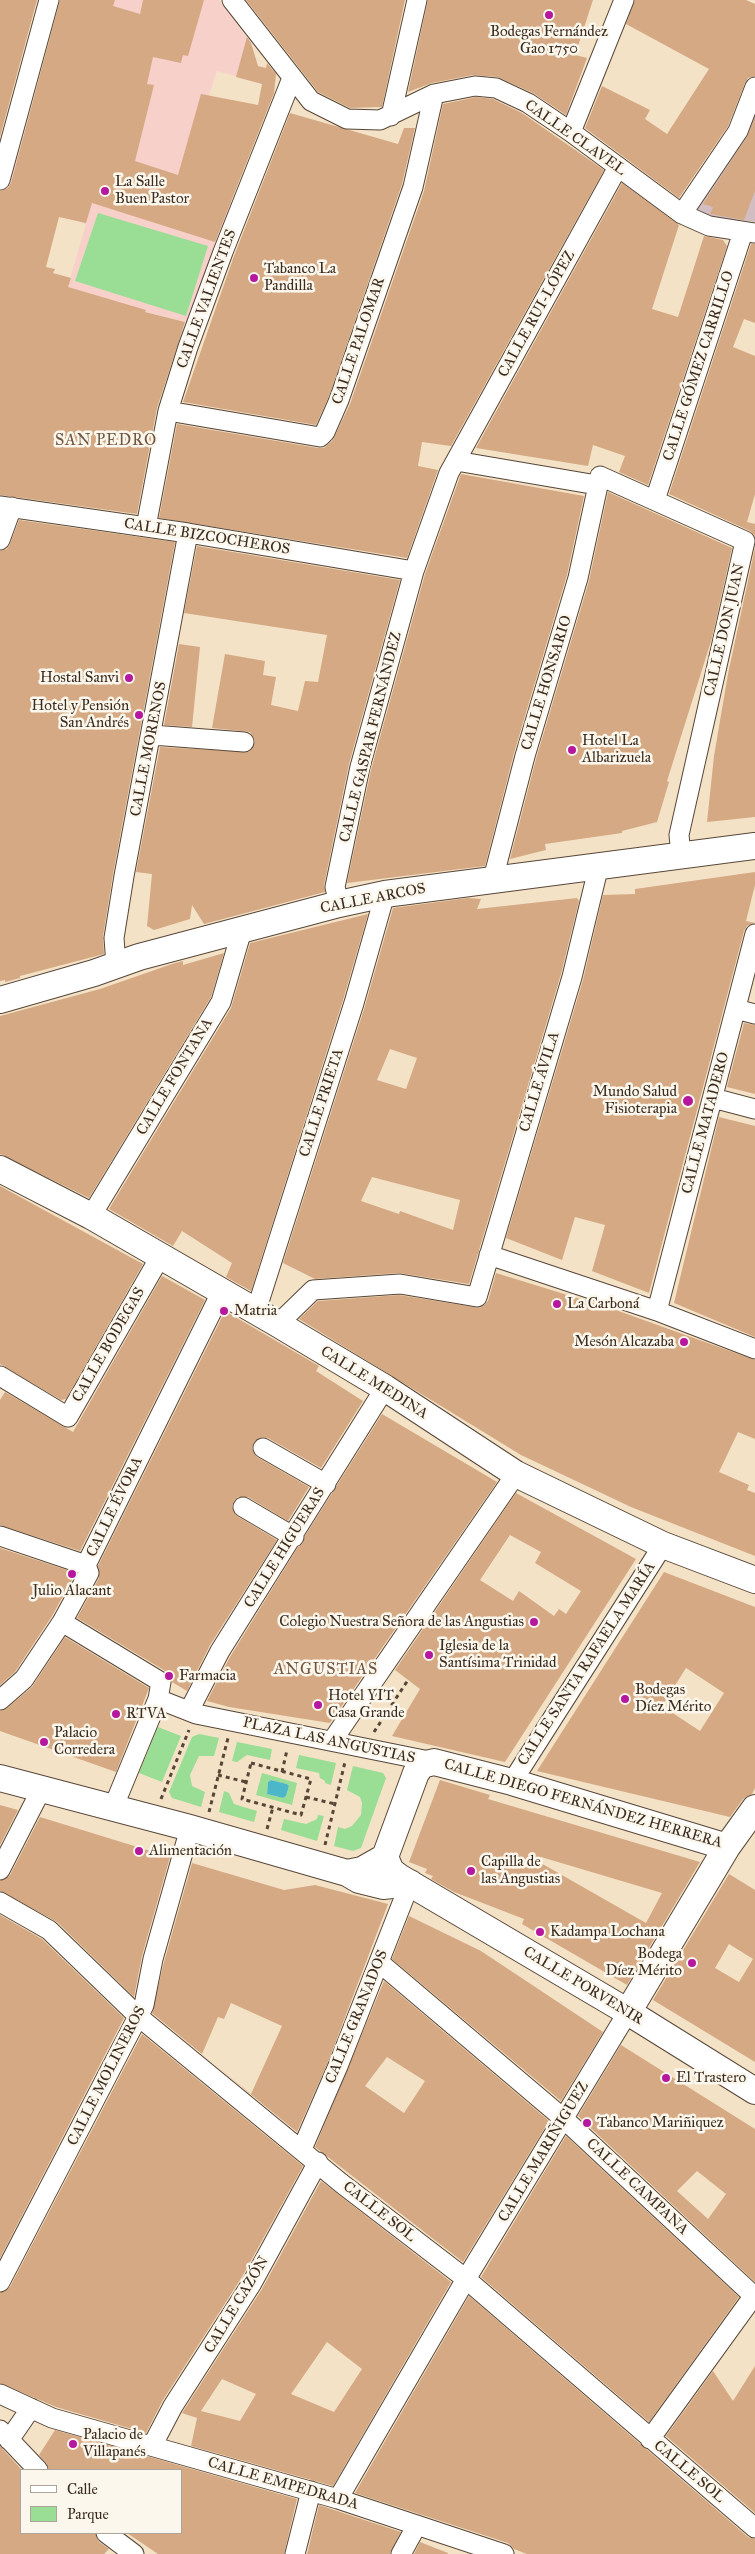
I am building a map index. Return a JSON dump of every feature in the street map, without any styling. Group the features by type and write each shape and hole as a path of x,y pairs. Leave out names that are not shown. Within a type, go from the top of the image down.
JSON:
{"street":[{"path":"0,180 49,0"},
{"name":"CALLE CLAVEL","path":"232,0 312,101 347,119 380,120 434,94 475,86 496,88 528,103 571,132 682,214 709,226 749,232"},
{"path":"391,116 417,0"},
{"path":"571,132 624,0"},
{"name":"CALLE VALIENTES","path":"146,527 168,411 188,347 223,252 292,78"},
{"path":"682,214 738,131 755,87"},
{"name":"CALLE PALOMAR","path":"168,411 320,437 325,432 339,400 413,187 434,94"},
{"name":"CALLE RUI-LÓPEZ","path":"414,571 449,473 618,167"},
{"name":"CALLE GÓMEZ CARRILLO","path":"655,500 749,232"},
{"path":"456,461 597,485"},
{"name":"CALLE DON JUAN","path":"597,485 600,476 745,541 679,836 681,855"},
{"name":"CALLE HONSARIO","path":"493,880 526,756 578,578 597,485"},
{"path":"0,540 6,506"},
{"name":"CALLE BIZCOCHEROS","path":"6,506 188,533 414,571"},
{"name":"CALLE MORENOS","path":"116,965 114,938 117,920 188,533"},
{"name":"CALLE GASPAR FERNÁNDEZ","path":"339,904 335,887 360,767 414,571"},
{"path":"152,735 244,742"},
{"name":"CALLE ARCOS","path":"0,1000 242,930 339,904 385,894 755,846"},
{"name":"CALLE ÁVILA","path":"267,1318 313,1290 400,1284 477,1297 572,977 599,865"},
{"name":"CALLE PRIETA","path":"267,1318 385,894"},
{"name":"CALLE FONTANA","path":"91,1216 221,1002 242,930"},
{"name":"CALLE MATADERO","path":"657,1311 755,934"},
{"path":"736,1009 755,1014"},
{"path":"713,1098 755,1109"},
{"name":"CALLE MEDINA","path":"0,1169 91,1216 267,1318 385,1388 516,1474 663,1545 755,1580"},
{"path":"489,1255 657,1311 755,1348"},
{"name":"CALLE BODEGAS","path":"2,1381 68,1417 160,1257"},
{"name":"CALLE ÉVORA","path":"0,1700 24,1679 62,1622 89,1573 86,1565 217,1301"},
{"name":"CALLE HIGUERAS","path":"192,1712 220,1651 294,1537 385,1388"},
{"path":"263,1448 326,1484"},
{"path":"332,1741 516,1474"},
{"path":"243,1507 294,1537"},
{"path":"0,1536 86,1565"},
{"name":"CALLE SANTA RAFAELA MARÍA","path":"512,1782 663,1545"},
{"path":"62,1622 161,1682 158,1699 113,1808"},
{"name":"PLAZA LAS ANGUSTIAS","path":"158,1699 192,1712 434,1762"},
{"name":"PLAZA LAS ANGUSTIAS","path":"385,1857 416,1773 422,1765 434,1762"},
{"name":"CALLE DIEGO FERNÁNDEZ HERRERA","path":"434,1762 512,1782 727,1847 749,1829 755,1827"},
{"path":"0,1778 113,1808 198,1824 347,1874 359,1880 383,1886 410,1883"},
{"path":"0,1870 41,1790"},
{"name":"CALLE MARIÑIGUEZ","path":"338,2499 466,2279 727,1847 755,1808"},
{"name":"CALLE MOLINEROS","path":"0,2282 139,2017 144,2005 153,1959 198,1824"},
{"path":"347,1874 362,1870 385,1857"},
{"name":"CALLE PORVENIR","path":"385,1857 391,1871 628,2012 755,2091"},
{"name":"CALLE GRANADOS","path":"302,2149 380,1963 410,1883"},
{"name":"CALLE SOL","path":"0,1902 49,1930 139,2017 318,2162 341,2183 466,2279 755,2528"},
{"name":"CALLE CAMPANA","path":"380,1963 564,2119 755,2296"},
{"name":"CALLE CAZÓN","path":"152,2446 174,2406 252,2283 318,2162"},
{"path":"650,2439 755,2296"},
{"name":"CALLE EMPEDRADA","path":"0,2394 61,2420 312,2491 504,2554"},
{"path":"31,2408 4,2435 37,2469"},
{"path":"295,2554 312,2491"},
{"path":"401,2554 417,2526"},
{"path":"107,2534 122,2551"}],"path":[{"path":"363,1747 408,1680"},
{"path":"159,1802 192,1712"},
{"path":"198,1824 218,1776 232,1721"},
{"path":"282,1772 286,1752"},
{"path":"252,1763 282,1772 312,1779 302,1815 242,1799 252,1763"},
{"path":"218,1776 246,1782"},
{"path":"323,1853 341,1778"},
{"path":"306,1797 335,1804"},
{"path":"268,1826 273,1807"}],"shaded area":[{"name":"La Salle Buen Pastor","path":"115,0 219,0 251,43 258,66 250,80 217,71 208,98 225,199 236,204 191,323 145,312 146,310 66,293 86,224 0,198 13,150 44,158"},
{"path":"755,107 755,222 713,217 693,208"}],"green space":[{"path":"98,213 208,246 186,316 75,281"},
{"path":"158,1727 181,1736 162,1782 139,1773"},
{"path":"199,1734 219,1738 214,1756 199,1756 190,1775 192,1786 205,1792 201,1807 172,1798 169,1792 192,1737"},
{"path":"237,1742 272,1749 270,1760 247,1755 237,1762 232,1761"},
{"path":"299,1755 336,1763 331,1785 325,1783 320,1778 319,1773 296,1768"},
{"path":"353,1766 383,1773 386,1778 361,1848 353,1851 334,1846 338,1827 345,1829 352,1826 361,1815 362,1803 360,1797 347,1790"},
{"path":"262,1773 297,1783 292,1805 256,1795","holes":["271,1780 289,1786 286,1796 283,1798 267,1794 268,1782"]},
{"path":"224,1791 229,1793 234,1804 257,1811 254,1822 219,1812"},
{"path":"318,1815 324,1816 317,1841 281,1830 284,1819 306,1824 317,1819"}],"water":[{"path":"271,1780 289,1786 286,1796 283,1798 267,1794 268,1782"}],"building":[{"path":"0,0 37,0 0,137"},
{"path":"60,0 115,0 113,6 140,14 143,0 204,0 188,56 183,55 181,63 153,57 147,84 154,85 135,161 178,175 201,94 258,105 262,84 236,77 247,37 251,43 258,66 266,68 267,63 276,74 274,93 215,242 92,203 86,223 59,217 46,267 55,269 53,273 71,278 68,287 146,310 145,312 185,322 157,408 137,514 0,495 0,191 8,188 11,183"},
{"path":"246,0 405,0 382,107 350,108 318,92"},
{"path":"428,0 593,0 575,55 587,58 566,115 533,93 497,77 473,75 432,83 408,92"},
{"path":"635,0 746,0 755,4 755,76 748,78 728,126 679,198 585,128 602,86 650,110 645,119 667,134 709,69 626,24"},
{"path":"476,97 493,99 522,113 604,170 451,446 422,442 418,466 438,470 407,558 159,518 177,424 318,448 324,448 333,440 350,404 424,191 443,104"},
{"path":"290,113 398,144 404,128 415,128 402,184 329,396 316,425 183,402 234,256"},
{"path":"755,118 755,191 744,220 710,214 713,207 703,204 747,137"},
{"path":"622,183 679,225 652,309 678,317 704,236 723,240 727,246 648,485 619,472 625,456 593,445 588,466 476,448"},
{"path":"751,244 755,244 755,323 744,319 733,347 755,356 755,494 747,522 755,524 755,536 750,531 669,494"},
{"path":"461,474 584,496 567,575 514,753 485,866 347,883 371,770 425,574"},
{"path":"608,492 732,548 712,638 667,781 669,782 657,822 622,831 622,833 545,844 546,850 510,859 536,759 589,581"},
{"path":"19,520 175,542 113,874 103,936 104,954 20,976 20,978 5,982 5,980 0,981 0,551 7,549"},
{"path":"197,546 400,580 349,764 324,885 325,892 204,924 192,905 190,919 154,930 147,926 152,874 136,872 160,747 249,752 255,742 250,732 212,728 225,654 265,661 263,675 276,677 271,705 298,711 305,681 318,682 327,635 184,613"},
{"path":"755,548 755,817 707,822 714,756 728,674"},
{"path":"179,644 200,647 192,727 164,725"},
{"path":"755,872 755,885 746,921 755,923 747,926 744,931 649,1293 592,1271 605,1225 575,1217 562,1260 506,1238 583,980 603,895 635,894 635,889"},
{"path":"468,898 481,899 477,909 577,898 579,901 561,974 469,1284 399,1273 315,1279 283,1263 365,1006 393,908","holes":["390,1049 417,1058 406,1089 377,1080","372,1177 460,1200 453,1230 400,1211 399,1214 361,1201"]},
{"path":"368,914 343,1000 251,1291 226,1277 232,1263 182,1231 173,1246 109,1209 231,1008 250,943"},
{"path":"224,953 211,997 89,1198 0,1154 0,1016 100,989 172,964 183,961 183,965"},
{"path":"744,1023 755,1025 755,1094 727,1087"},
{"path":"719,1117 755,1126 755,1337 674,1303"},
{"path":"0,1186 143,1264 66,1399 61,1400 0,1364"},
{"path":"496,1273 613,1309 755,1360 755,1439 738,1432 719,1472 749,1485 747,1490 755,1493 755,1556 631,1507 521,1455 299,1319 318,1301 399,1295 480,1308 488,1301"},
{"path":"162,1276 205,1300 80,1551 0,1525 0,1400 5,1392 73,1432"},
{"path":"225,1311 319,1366 316,1371 363,1401 321,1468 268,1438 262,1437 254,1442 252,1449 257,1457 309,1487 288,1521 248,1497 238,1497 234,1501 232,1507 237,1516 277,1540 210,1645 187,1691 172,1682 167,1672 77,1618 99,1578 98,1566"},
{"path":"382,1414 497,1482 330,1723 229,1707 207,1701 230,1657"},
{"path":"516,1493 636,1559 505,1762 392,1736 420,1689 395,1670","holes":["510,1535 541,1552 535,1563 581,1591 566,1614 559,1609 554,1616 519,1591 513,1601 480,1580"]},
{"path":"0,1548 76,1573 52,1616 15,1672 0,1685"},
{"name":"Bodegas Díez Mérito","path":"664,1572 755,1607 755,1788 752,1794 743,1799 730,1817 537,1771","holes":["686,1668 724,1693 700,1731 662,1706"]},
{"path":"65,1637 149,1688 116,1772 0,1731 0,1711 7,1708 32,1687"},
{"path":"440,1780 490,1795 488,1799 700,1862 627,1985 522,1924 524,1919 454,1892 431,1879 433,1876 425,1873 427,1869 409,1862","holes":["541,1857 662,1893 646,1923 539,1862"]},
{"path":"0,1805 18,1810 0,1845"},
{"path":"40,1817 170,1857 142,1956 134,1997 57,1922 0,1891 0,1881 10,1875"},
{"path":"192,1863 284,1890 315,1885 388,1904 328,2062 297,2132 216,2066 251,2094 282,2026 231,2003 224,2019 218,2017 202,2054 152,2013 164,1962"},
{"name":"Bodega Díez Mérito","path":"729,1874 755,1890 755,2062 653,2000","holes":["729,1944 753,1959 739,1982 715,1968"]},
{"path":"0,1915 42,1939 124,2018 0,2258"},
{"path":"409,1916 481,1951 603,2032 561,2101 392,1959"},
{"path":"384,1981 549,2121 463,2262 315,2147","holes":["387,2057 425,2081 404,2113 365,2086"]},
{"path":"142,2034 303,2166 242,2277 163,2400 146,2433 56,2407 0,2383 0,2293 10,2287"},
{"path":"621,2045 755,2129 755,2282 578,2116","holes":["697,2171 726,2194 708,2219 677,2191"]},
{"path":"566,2136 739,2297 649,2422 481,2277"},
{"path":"321,2181 451,2282 333,2486 191,2446 197,2418 182,2413 262,2289","holes":["327,2342 362,2369 334,2412 291,2394","222,2379 256,2394 240,2421 201,2411"]},
{"path":"469,2296 748,2537 755,2539 755,2554 527,2554 514,2549 508,2543 355,2493"},
{"path":"755,2366 755,2513 666,2436 713,2371 733,2401"},
{"path":"55,2430 297,2499 284,2554 158,2554 128,2534 182,2534 182,2469 49,2469 39,2455"},
{"path":"0,2446 21,2469 20,2534 95,2534 99,2542 109,2549 104,2554 0,2554"},
{"path":"319,2505 401,2532 390,2554 307,2554"},
{"path":"420,2542 448,2553 448,2554 414,2554"}],"place":[{"name":"Bodegas Fernández Gao 1750","path":"549,15"},
{"name":"La Salle Buen Pastor","path":"105,191"},
{"name":"Tabanco La Pandilla","path":"254,278"},
{"name":"Hostal Sanvi","path":"129,678"},
{"name":"Hotel y Pensión San Andrés","path":"139,715"},
{"name":"Hotel La Albarizuela","path":"572,750"},
{"name":"Mundo Salud Fisioterapia","path":"688,1101"},
{"name":"La Carboná","path":"557,1304"},
{"name":"Matria","path":"224,1311"},
{"name":"Mesón Alcazaba","path":"684,1342"},
{"name":"Julio Alacant","path":"72,1574"},
{"name":"Colegio Nuestra Señora de las Angustias","path":"534,1622"},
{"name":"Iglesia de la Santísima Trinidad","path":"429,1655"},
{"name":"Farmacia","path":"169,1676"},
{"name":"Bodegas Díez Mérito","path":"625,1699"},
{"name":"Hotel YIT Casa Grande","path":"318,1705"},
{"name":"RTVA","path":"116,1714"},
{"name":"Palacio Corredera","path":"44,1742"},
{"name":"Alimentación","path":"139,1851"},
{"name":"Capilla de las Angustias","path":"471,1871"},
{"name":"Kadampa Lochana","path":"540,1932"},
{"name":"Bodega Díez Mérito","path":"692,1963"},
{"name":"El Trastero","path":"666,2078"},
{"name":"Tabanco Mariñiquez","path":"587,2123"},
{"name":"Palacio de Villapanés","path":"73,2444"}],"district":[{"name":"SAN PEDRO","path":"106,441"},
{"name":"ANGUSTIAS","path":"326,1670"}]}
